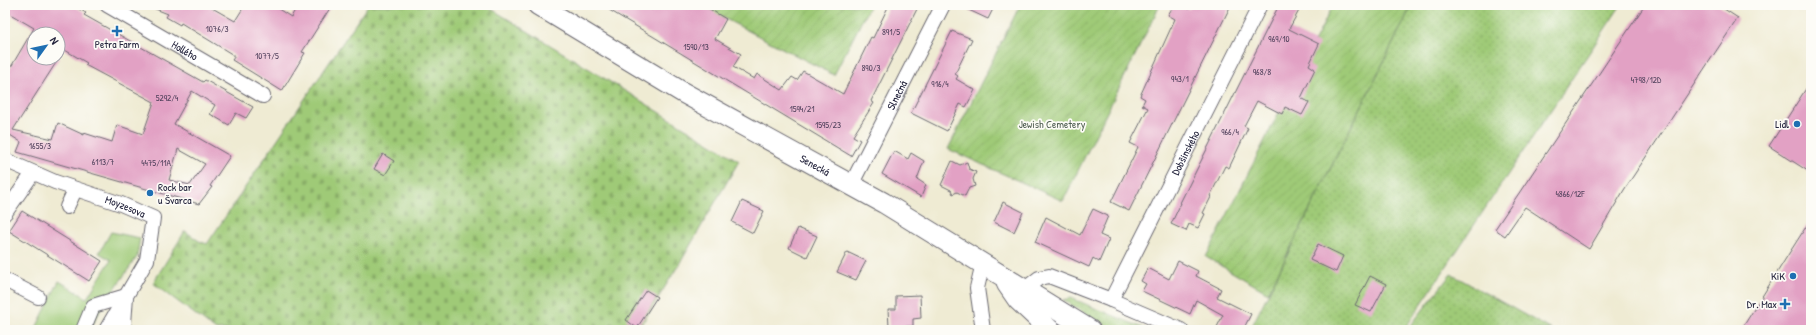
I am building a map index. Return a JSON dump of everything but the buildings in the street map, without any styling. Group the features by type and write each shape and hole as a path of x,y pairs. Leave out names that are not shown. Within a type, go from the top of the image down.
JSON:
{"main road":[{"name":"Senecká","path":"538,5 682,92 884,203 1090,330"},
{"path":"1001,274 1018,300 1050,330"}],"street":[{"name":"Hollého","path":"106,5 264,96"},
{"name":"Slnečná","path":"851,185 944,5"},
{"name":"Dobšinského","path":"1111,300 1260,5"},
{"name":"Moyzesova","path":"5,160 75,190 121,204 153,218 147,260 106,330"},
{"path":"5,213 33,173"},
{"path":"67,207 75,190"},
{"path":"982,263 977,288 983,330"},
{"path":"1025,289 1039,278 1049,276 1111,300 1180,330"},
{"path":"5,280 38,297"},
{"path":"83,330 93,306 126,296 124,324 122,330"}],"green space":[{"path":"368,5 485,5 739,161 683,258 638,330 216,330 153,283 185,231 199,241 207,244"},
{"path":"711,5 870,5 834,75 708,10"},
{"name":"Jewish Cemetery","path":"1020,5 1160,5 1063,201 948,149"},
{"path":"1333,5 1412,5 1268,293 1206,257"},
{"path":"1412,5 1621,5 1404,330 1250,330"},
{"path":"111,232 140,238 137,257 102,307 90,330 35,330 59,281 87,298 111,260 99,253"},
{"path":"1451,274 1552,330 1407,330"},
{"path":"1071,298 1148,330 1112,330 1063,300"}],"place":[{"name":"Petra Farm","path":"117,31"},
{"name":"Lidl","path":"1797,124"},
{"name":"Rock bar u Švarca","path":"150,193"},
{"name":"KiK","path":"1793,276"},
{"name":"Dr. Max","path":"1785,304"}]}
